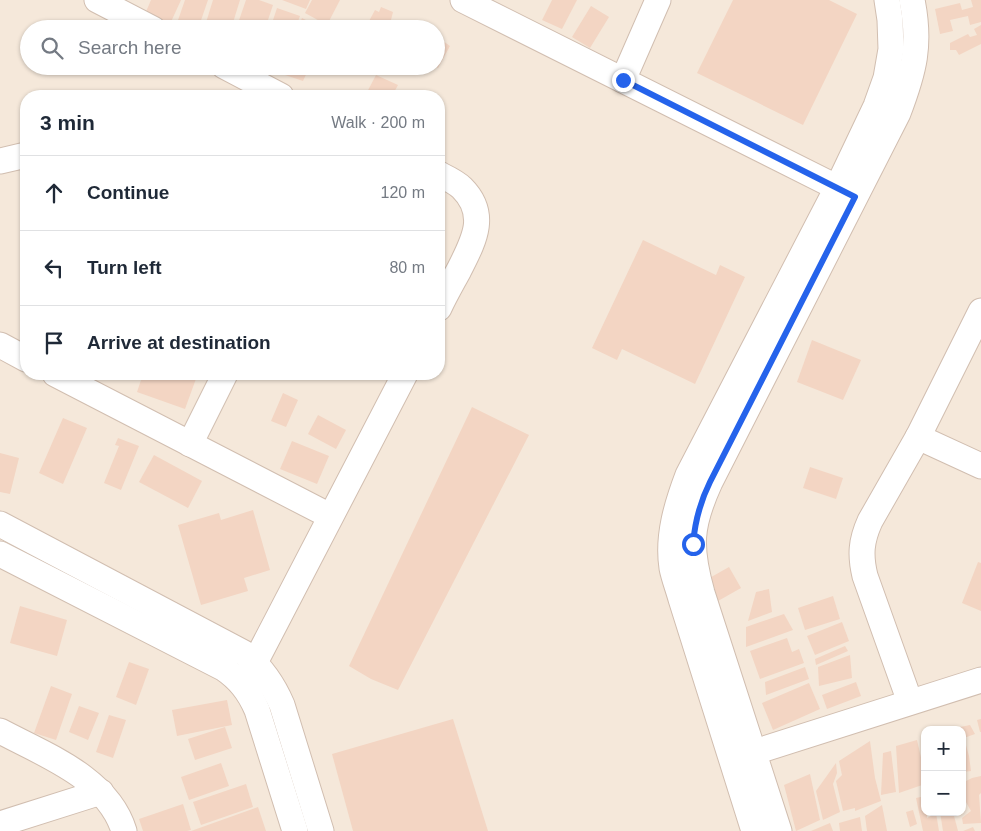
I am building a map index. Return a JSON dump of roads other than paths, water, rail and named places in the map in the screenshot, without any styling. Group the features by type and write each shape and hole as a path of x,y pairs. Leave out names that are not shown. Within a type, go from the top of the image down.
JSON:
{"street":[{"path":"97,0 136,20"},
{"path":"463,0 846,192"},
{"path":"623,80 658,0"},
{"path":"846,192 886,78 891,49 887,0"},
{"path":"779,831 742,755 681,599 672,566 671,533 678,501 688,475 711,453 846,192 898,113 910,83 916,52 916,21 912,0"},
{"path":"241,75 270,90"},
{"path":"0,161 20,156"},
{"path":"445,178 461,187 470,197 475,208 477,221 476,234 471,246 445,296"},
{"path":"910,702 861,560 862,545 868,527 918,437 981,311"},
{"path":"0,345 20,356"},
{"path":"67,380 330,516"},
{"path":"190,444 222,380"},
{"path":"243,685 402,380"},
{"path":"918,437 981,466"},
{"path":"0,524 244,652 255,662 266,674 282,705 321,831"},
{"path":"0,554 234,675 251,697 257,710 295,831"},
{"path":"742,755 981,680"},
{"path":"0,732 77,772 101,792 121,820 124,831"},
{"path":"742,755 754,831"},
{"path":"0,824 101,792"}]}
